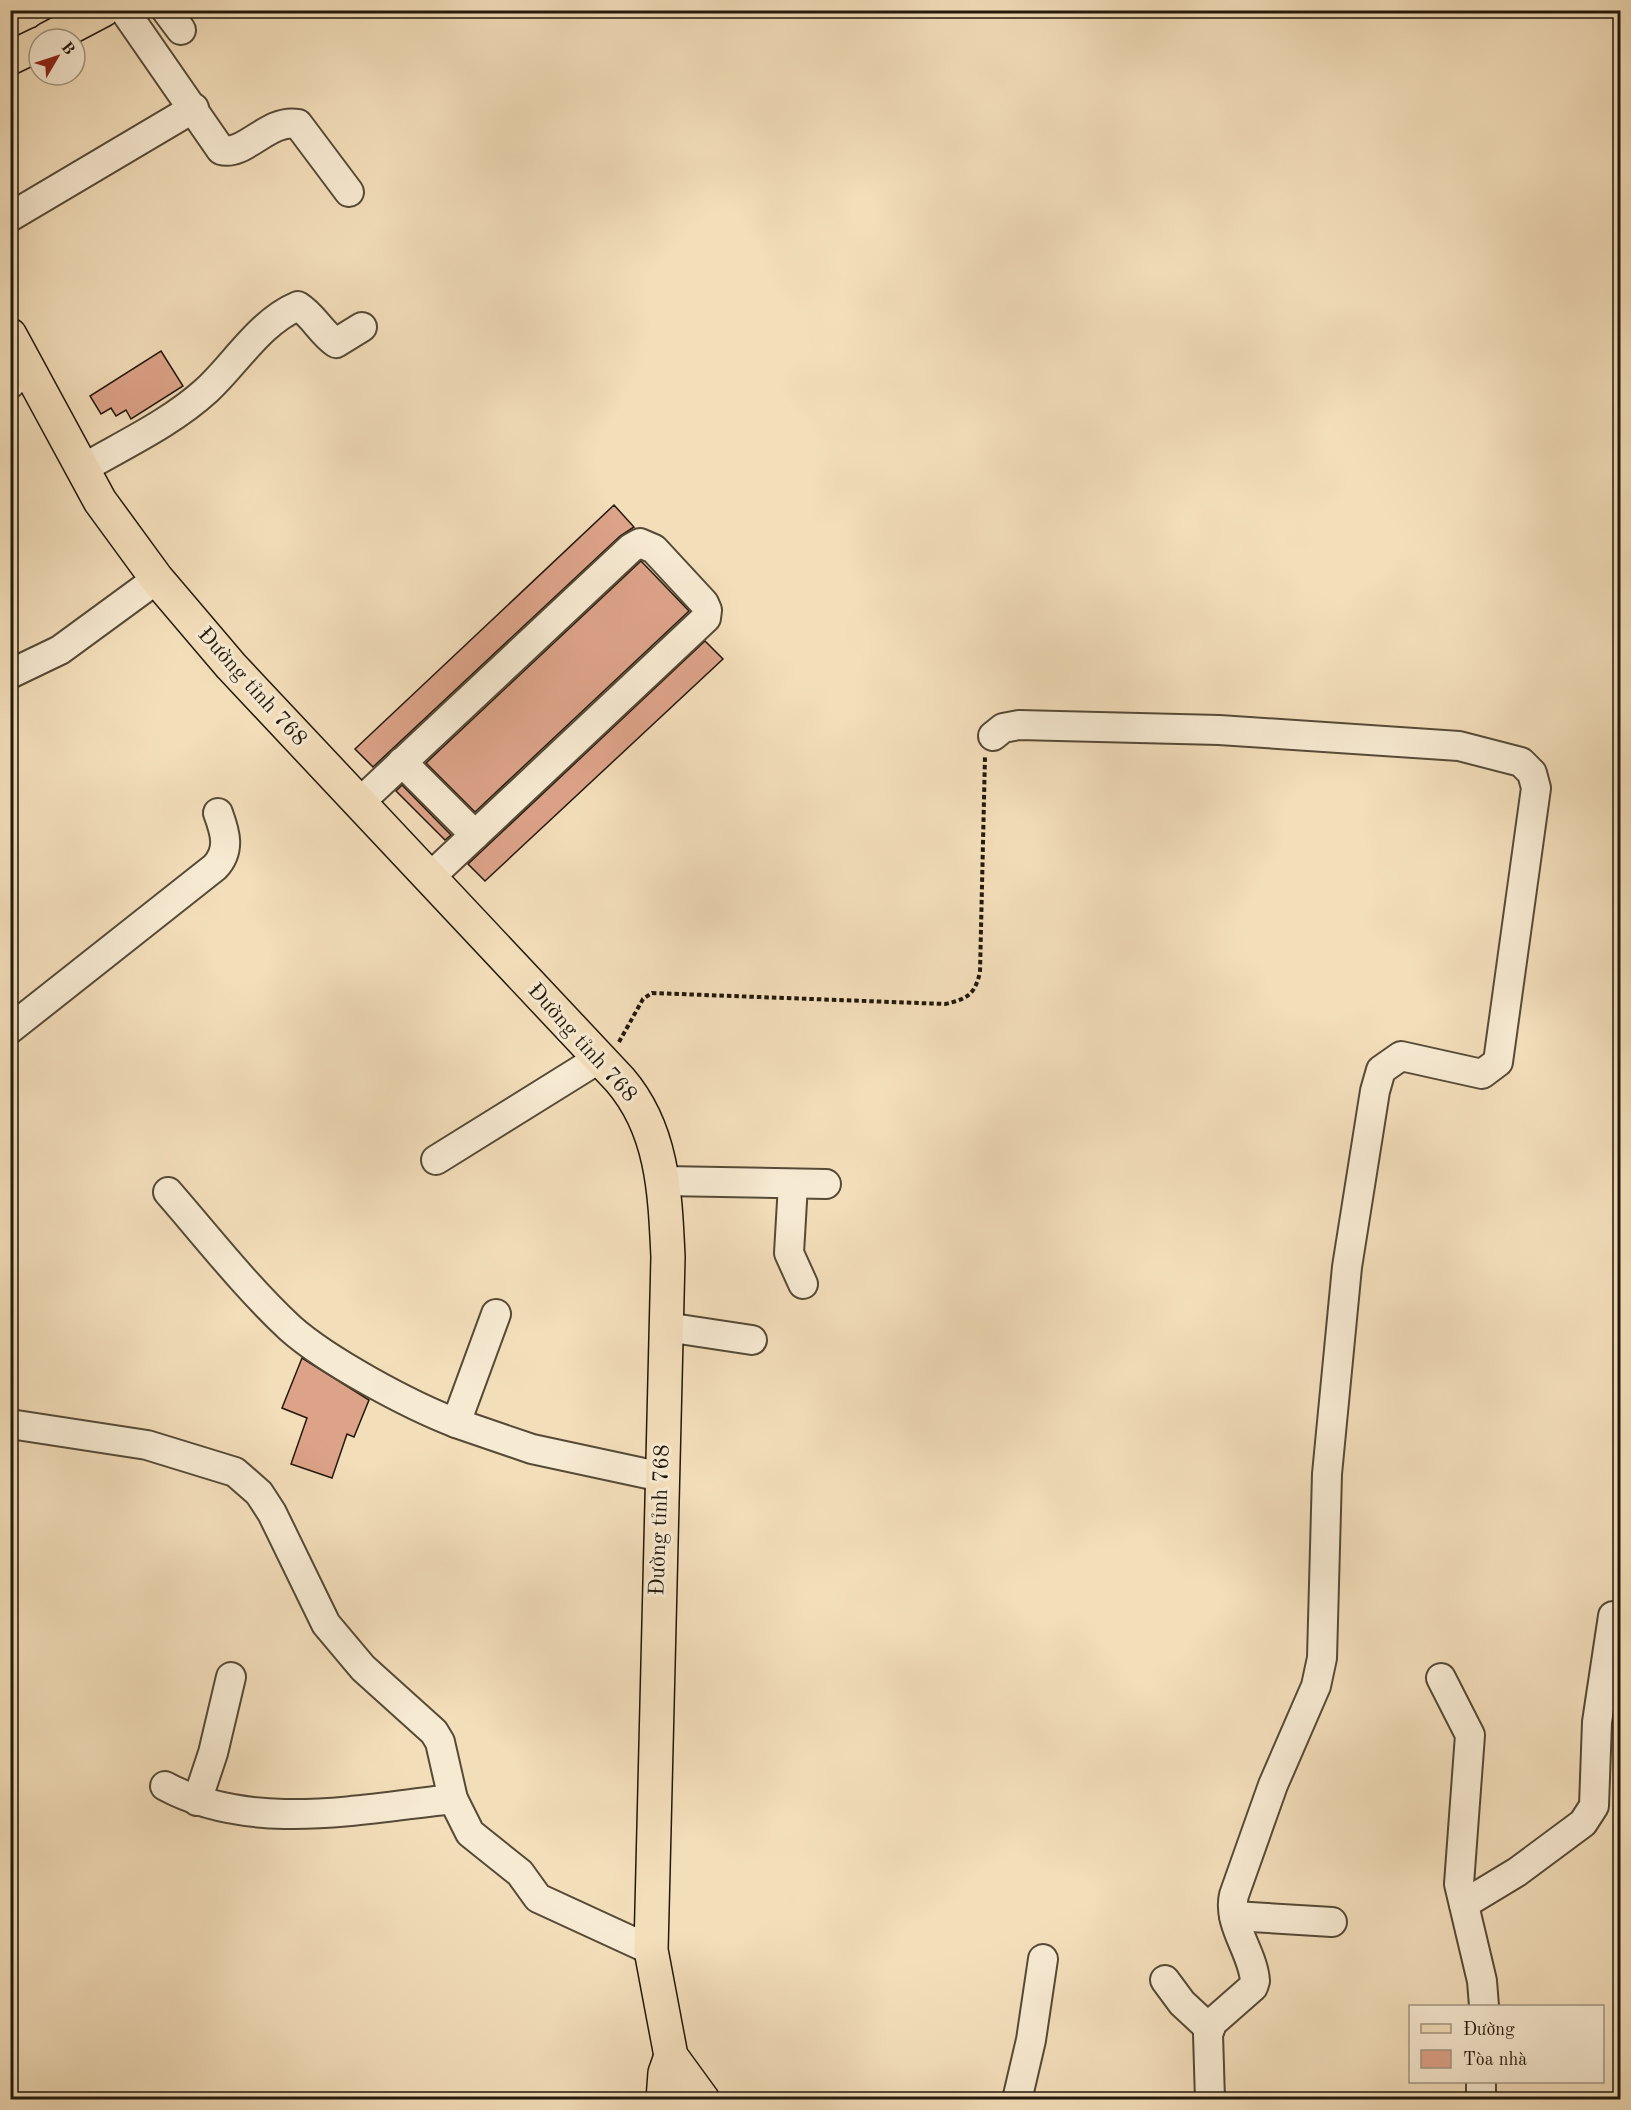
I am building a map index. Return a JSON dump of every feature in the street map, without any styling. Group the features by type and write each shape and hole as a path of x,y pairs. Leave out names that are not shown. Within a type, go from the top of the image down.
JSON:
{"main road":[{"path":"71,27 103,10"},
{"path":"10,58 27,50"},
{"name":"Đường tỉnh 768","path":"10,335 18,376 123,535 157,579 231,666 635,1097 649,1127 664,1181 668,1257 651,1950 671,2056 703,2100"},
{"path":"663,2100 665,2073 671,2056"}],"street":[{"path":"124,10 221,150 227,152 275,126 288,122 298,124 349,192"},
{"path":"10,217 194,108"},
{"path":"82,470 195,399 287,311 298,306 311,314 327,336 336,343 362,327"},
{"path":"359,803 632,548 640,543 654,549 704,603 707,610 706,618 429,878"},
{"path":"10,674 60,650 157,579"},
{"path":"993,736 1003,728 1030,726 1219,730 1459,746 1521,762 1532,773 1536,788 1498,1062 1482,1074 1401,1056 1381,1070 1375,1091 1347,1268 1327,1474 1320,1670 1250,1846 1232,1905 1255,1981 1253,1987 1212,2024 1210,2029 1210,2100"},
{"path":"402,762 475,835"},
{"path":"10,1029 215,867 224,856 226,840 218,813"},
{"path":"436,1160 603,1062"},
{"path":"664,1181 826,1184"},
{"path":"794,1184 789,1253 803,1284"},
{"path":"168,1192 246,1283 292,1329 334,1359 379,1385 456,1423 532,1449 662,1478"},
{"path":"456,1423 496,1314"},
{"path":"666,1327 752,1340"},
{"path":"10,1424 147,1445 236,1472 259,1492 272,1513 326,1624 363,1668 434,1732 440,1742 453,1799 470,1833 520,1873 538,1898 651,1950"},
{"path":"1464,1904 1517,1872 1583,1823 1594,1806 1597,1722 1613,1616"},
{"path":"197,1801 213,1753 231,1677"},
{"path":"1441,1678 1470,1735 1460,1846 1459,1884 1482,1981 1484,2005"},
{"path":"165,1786 210,1805 245,1810 317,1814 453,1799"},
{"path":"1234,1916 1332,1922"},
{"path":"1017,2100 1031,2040 1043,1959"},
{"path":"1165,1980 1182,2003 1210,2029"},
{"path":"1481,2083 1481,2100"}],"path":[{"path":"603,1062 642,999 652,993 945,1004 964,1000 976,990 980,972 985,753 993,736"}],"building":[{"path":"161,351 183,386 131,419 126,410 116,416 111,408 101,414 90,396"},
{"path":"614,505 634,527 620,536 373,767 355,749"},
{"path":"641,561 689,611 475,812 426,763"},
{"path":"705,641 723,659 485,881 468,864"},
{"path":"402,785 451,835 445,840 396,791"},
{"path":"302,1358 369,1400 354,1437 347,1434 332,1478 291,1464 307,1418 282,1408"}]}
